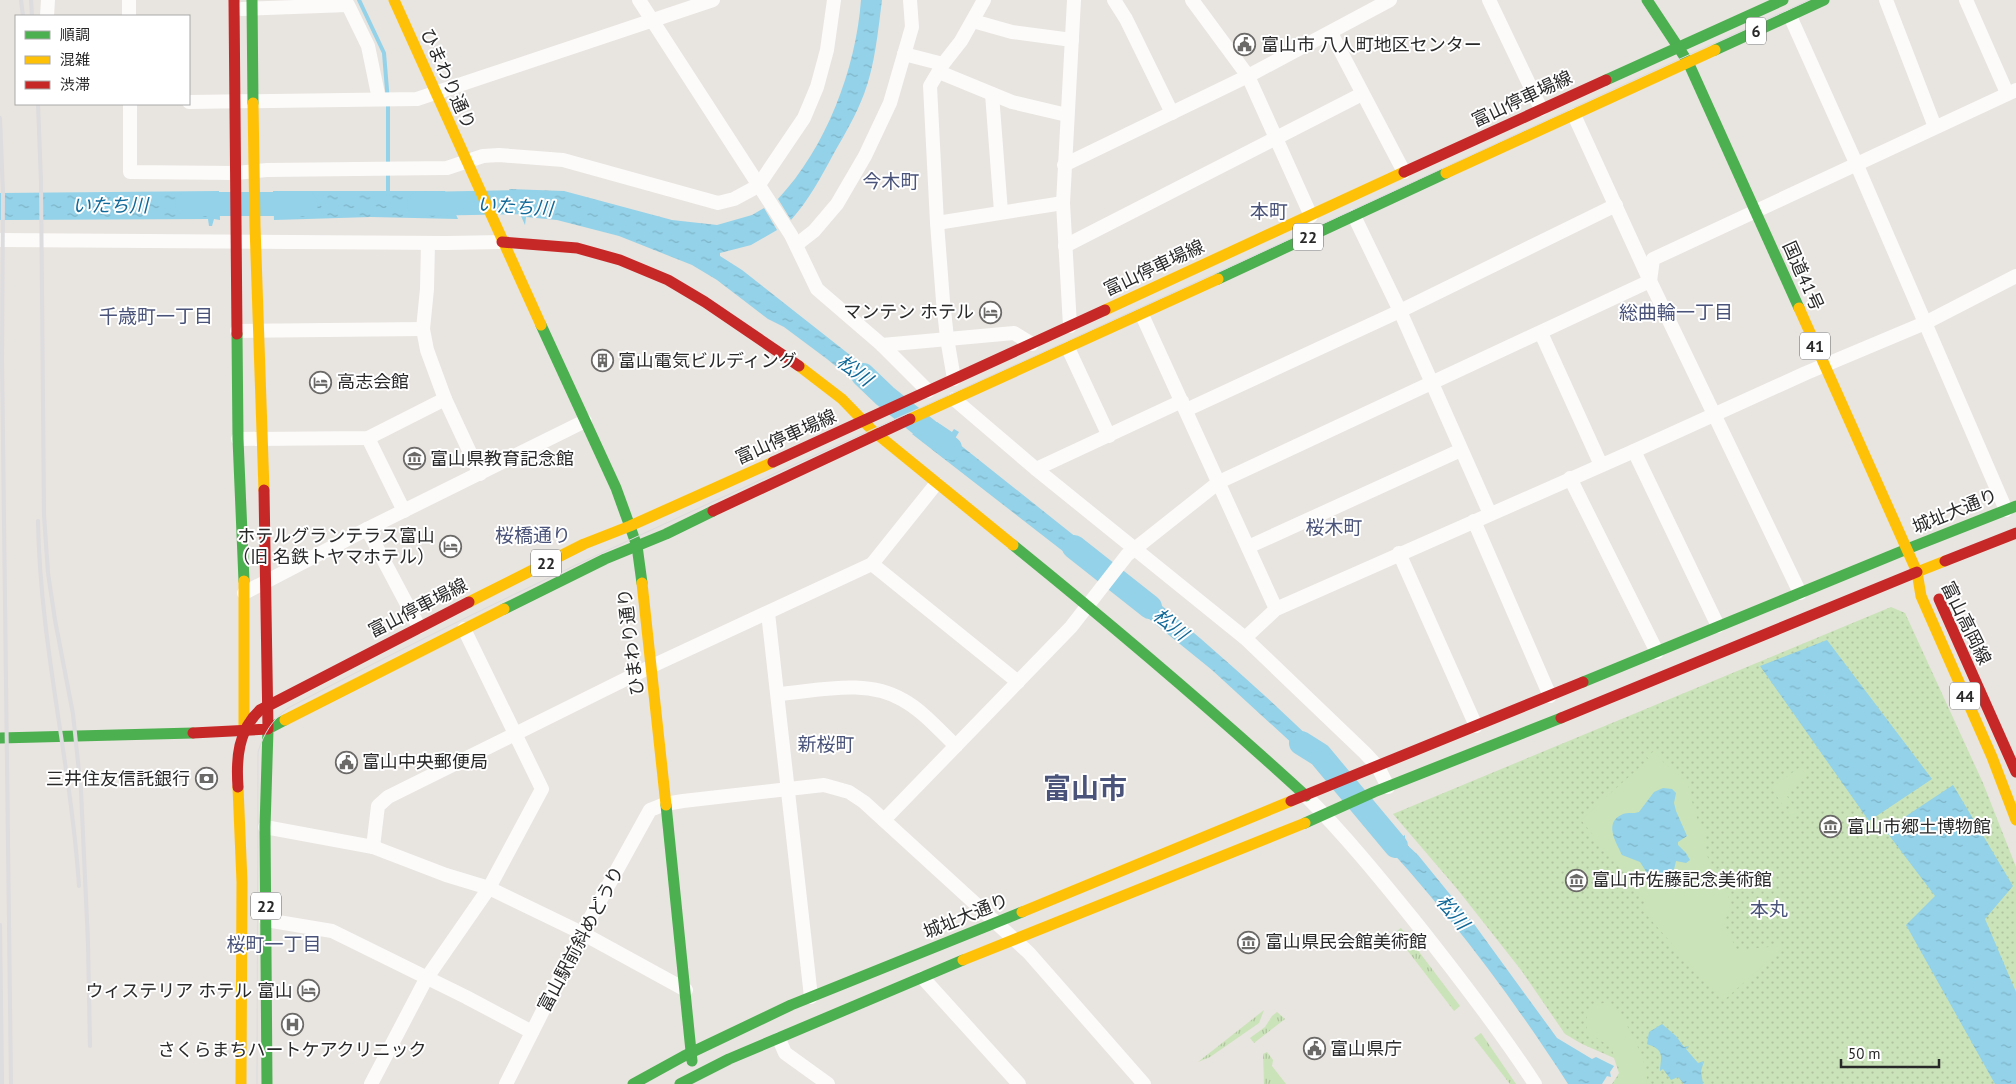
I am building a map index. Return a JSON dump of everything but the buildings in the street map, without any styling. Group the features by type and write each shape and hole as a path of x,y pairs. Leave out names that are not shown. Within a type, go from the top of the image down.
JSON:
{"main road":[{"name":"ひまわり通り","path":"394,0 502,242 616,488 637,546 652,666 694,1080"},
{"name":"国道41号","path":"1647,0 1688,62 1917,572"},
{"name":"6","path":"1678,46 1783,0"},
{"name":"6","path":"1688,62 1824,0"},
{"path":"0,738 152,735 268,729 263,439 255,243 255,100 252,4"},
{"path":"234,5 238,439 244,593 244,730"},
{"name":"富山停車場線","path":"241,1084 242,851 238,762 244,730 252,717 268,704 584,544 630,526 913,399 1678,46"},
{"name":"富山停車場線","path":"268,729 464,629 637,546 1688,62"},
{"path":"502,242 577,248 620,260 668,280 705,302 795,363 842,399 877,435 1088,606 1260,754 1312,794"},
{"name":"城址大通り","path":"633,1084 691,1051 811,997 1378,767 1907,548 2011,508"},
{"path":"680,1084 694,1080 729,1059 1014,939 2016,533"},
{"name":"富山高岡線","path":"1917,572 1932,587 2015,767"},
{"name":"富山高岡線","path":"1917,572 1921,596 1992,757 2016,820"},
{"name":"22","path":"268,729 266,920 270,1082"}],"street":[{"path":"47,15 48,0"},
{"path":"129,0 129,15"},
{"path":"639,0 793,240 817,290 882,344 928,391"},
{"path":"190,102 417,99 652,22 713,0"},
{"path":"130,105 130,172 236,177 447,168 469,167 483,156 500,156 563,160 718,203 734,199 758,186 804,118 817,87 827,50 834,0"},
{"path":"793,240 814,231 837,204 850,184 890,103 912,27 910,0"},
{"path":"954,380 947,338 937,223 930,86 961,41 984,0"},
{"path":"1070,326 1063,203 1074,0"},
{"path":"1114,0 1126,19 1172,113"},
{"path":"1192,0 1248,76 1311,216"},
{"path":"1064,165 1248,76 1390,0"},
{"path":"1489,0 1541,109"},
{"path":"1886,0 1935,126"},
{"path":"1650,281 1653,260 2011,91 1966,0"},
{"path":"234,5 348,6 368,46 379,99"},
{"path":"1790,16 1926,323 2011,508"},
{"path":"973,21 1012,32 1072,40"},
{"path":"1331,33 1404,172"},
{"path":"904,54 941,68 1012,102 1067,115"},
{"path":"992,94 1001,212"},
{"path":"1065,246 1276,140 1362,94"},
{"path":"1574,115 1650,281 1800,593"},
{"path":"937,223 1063,203"},
{"path":"1036,469 1400,311 1616,205"},
{"path":"1354,216 1400,311 1490,514"},
{"path":"0,240 255,243 502,242"},
{"path":"428,243 427,289 423,329 427,350 445,399 480,474"},
{"path":"1245,638 1276,609 1824,365 1926,323 2016,276"},
{"path":"884,820 1071,627 1123,559 1135,547 1219,482 1650,281"},
{"path":"1142,315 1276,609"},
{"path":"237,331 423,329"},
{"path":"882,344 1014,333 1032,344"},
{"path":"1541,333 1601,465"},
{"path":"1068,348 1109,436"},
{"path":"238,439 368,438 445,399"},
{"path":"954,399 1036,469 1135,547 1245,638 1378,767 1388,787"},
{"path":"244,593 367,528 404,512 585,421"},
{"path":"368,438 404,512"},
{"path":"1248,546 1461,450"},
{"path":"1634,451 1718,626"},
{"path":"1570,478 1657,652"},
{"path":"373,847 378,806 388,798 652,666 872,564 936,484"},
{"path":"1474,520 1550,696"},
{"path":"367,528 418,627"},
{"path":"1399,553 1476,726"},
{"path":"872,564 1018,682"},
{"path":"768,613 811,997"},
{"path":"371,1084 426,978 488,888 542,789 464,629"},
{"path":"778,694 849,688 867,688 888,692 904,700 919,711 956,746"},
{"path":"2002,741 2007,745 2016,746"},
{"path":"1992,757 2015,767"},
{"path":"665,804 824,785 849,792 864,802 1014,939 1035,960 1144,1084"},
{"path":"1312,794 1331,812 1365,861 1489,1016 1534,1084"},
{"name":"富山駅前斜めどうり","path":"506,1084 582,933 650,810 665,804"},
{"path":"266,827 373,847 446,875 488,888 582,933 686,990"},
{"path":"266,920 332,931 532,1032"},
{"path":"923,978 1019,1084"},
{"path":"778,1039 785,1053 828,1084"},
{"path":"241,1084 270,1082"}],"green space":[{"path":"1891,607 1905,613 1983,783 2016,867 2016,1084 1612,1084 1619,1073 1614,1058 1582,1044 1565,1034 1521,970 1458,890 1393,814"},
{"path":"1654,751 1664,763 1685,780 1689,788 1697,818 1706,832 1703,848 1730,900 1730,907 1724,923 1736,948 1739,950 1779,946 1782,949 1723,1001 1643,911 1646,900 1581,820 1597,806 1596,804 1603,797 1605,798 1649,759 1644,754 1647,752 1650,754"},
{"path":"1800,767 1807,776 1784,792 1798,812 1791,816 1787,810 1792,806 1789,802 1783,805 1771,788"},
{"path":"1401,928 1460,1006 1454,1011 1394,933"},
{"path":"1607,1002 1621,1015 1632,1034 1642,1057 1647,1077 1646,1084 1613,1084 1621,1073 1611,1047 1590,1034 1587,1030 1587,1015 1596,1005"},
{"path":"1264,1010 1259,1023 1210,1057 1198,1062"},
{"path":"1277,1012 1285,1019 1254,1043 1250,1038 1265,1027"},
{"path":"1481,1033 1516,1084 1510,1084 1474,1038"},
{"path":"1267,1052 1273,1060 1272,1066 1286,1084 1264,1084 1263,1054"}],"water":[{"path":"861,0 882,0 876,48 868,83 854,117 824,171 809,196 791,220 778,199 811,156 836,106 853,53"},
{"name":"いたち川","path":"509,189 564,191 672,220 717,225 752,215 764,208 777,230 751,245 720,253 720,256 742,270 897,392 875,402 872,396 827,359 784,327 768,319 717,280 692,265 619,236 557,220 526,217 525,225"},
{"name":"いたち川","path":"219,191 220,220 214,219 212,226 209,226 208,219 0,220 0,193"},
{"name":"いたち川","path":"273,191 445,191 458,219 371,217 274,220"},
{"path":"937,422 952,432 954,429 959,432 954,440 1106,561 1098,567 1099,570 1095,576 912,434"},
{"name":"松川","path":"1128,578 1176,617 1313,741 1322,745 1335,758 1318,766 1212,670 1117,593 1125,585"},
{"path":"1827,640 1932,779 1869,821 1760,666"},
{"path":"1953,785 2013,886 1985,919 2016,992 2016,1084 1995,1084 1906,925 1935,896 1885,830"},
{"path":"1663,788 1672,789 1676,793 1674,803 1676,811 1687,836 1678,842 1678,845 1690,860 1686,863 1676,861 1672,878 1666,882 1650,876 1640,862 1622,855 1614,838 1612,827 1617,818 1625,813 1639,812 1654,792"},
{"name":"松川","path":"1382,819 1399,839 1405,835 1405,843 1418,855 1474,924 1557,1038 1592,1059 1596,1057 1614,1066 1610,1072 1611,1077 1607,1076 1602,1084 1568,1084 1474,950 1422,886 1367,825"},
{"path":"1662,1024 1676,1036 1684,1047 1689,1046 1686,1049 1698,1063 1704,1061 1701,1071 1703,1084 1684,1084 1678,1077 1671,1080 1663,1069 1660,1071 1661,1054 1653,1046 1647,1044 1649,1032"}],"waterway":[{"path":"359,0 384,53 388,102 388,194"},
{"name":"いたち川","path":"419,204 521,202 546,206"},
{"name":"いたち川","path":"187,204 306,204"},
{"name":"松川","path":"863,375 885,396 950,448"},
{"name":"松川","path":"1074,547 1150,607"},
{"name":"松川","path":"1301,743 1320,755 1396,846"}],"tram line":[{"path":"257,1084 258,752 269,727 288,708 470,616 655,528 1126,315 1809,0"}],"railway":[{"path":"21,0 23,15"},
{"path":"31,0 32,15"},
{"path":"38,105 41,182 44,515 48,573 73,714 81,791 88,943 90,1046"},
{"path":"0,118 3,194 2,360 11,1084"},
{"path":"38,521 44,613 70,795 79,886"},
{"path":"0,925 2,1084"}],"traffic: fast":[{"path":"252,0 253,103"},
{"path":"1647,0 1688,62 1799,308"},
{"path":"1606,80 1783,0"},
{"path":"1715,50 1824,0"},
{"path":"1218,279 1446,173"},
{"path":"541,325 616,488 637,546 642,583"},
{"path":"237,334 238,439 244,581"},
{"path":"1907,549 2016,506"},
{"path":"504,609 605,559 666,534 713,511"},
{"path":"1013,545 1161,668 1306,796"},
{"path":"1583,682 1907,549"},
{"path":"1305,823 1374,792 1561,718"},
{"path":"267,1084 265,827 268,729 285,720"},
{"path":"0,738 193,733"},
{"path":"666,805 692,1061"},
{"path":"633,1084 684,1056 791,1005 1022,912"},
{"path":"680,1084 729,1059 963,960"}],"traffic: slow":[{"path":"394,0 541,325"},
{"path":"1446,173 1715,50"},
{"path":"253,103 264,490"},
{"path":"1105,310 1404,172"},
{"path":"910,419 1218,279"},
{"path":"1799,308 1917,572 1945,561"},
{"path":"799,366 842,399 872,430 1013,545"},
{"path":"469,602 584,544 630,526 773,462"},
{"path":"1917,572 1921,596 1992,757 2016,820"},
{"path":"244,581 244,730"},
{"path":"642,583 666,805"},
{"path":"285,720 504,609"},
{"path":"238,787 242,882 241,1084"},
{"path":"1022,912 1291,801"},
{"path":"963,960 1305,823"}],"traffic: jam":[{"path":"234,0 237,334"},
{"path":"1404,172 1606,80"},
{"path":"502,242 577,248 620,260 668,280 705,302 799,366"},
{"path":"773,462 1105,310"},
{"path":"713,511 910,419"},
{"path":"193,733 268,729 264,490"},
{"path":"1945,561 2016,533"},
{"path":"1561,718 1917,572"},
{"path":"1939,599 2016,772"},
{"path":"238,787 238,756 240,746 247,727 260,710 469,602"},
{"path":"1291,801 1583,682"}],"place":[{"name":"富山市 八人町地区センター","path":"1245,45"},
{"name":"マンテン ホテル","path":"990,312"},
{"name":"富山電気ビルディング","path":"602,361"},
{"name":"高志会館","path":"321,382"},
{"name":"富山県教育記念館","path":"414,459"},
{"name":"ホテルグランテラス富山 （旧 名鉄トヤマホテル）","path":"451,546"},
{"name":"富山中央郵便局","path":"346,762"},
{"name":"三井住友信託銀行","path":"206,779"},
{"name":"富山市郷土博物館","path":"1831,827"},
{"name":"富山市佐藤記念美術館","path":"1576,880"},
{"name":"富山県民会館美術館","path":"1249,942"},
{"name":"ウィステリア ホテル 富山","path":"309,991"},
{"name":"さくらまちハートケアクリニック","path":"292,1025"},
{"name":"富山県庁","path":"1314,1049"}],"district":[{"name":"今木町","path":"891,181"},
{"name":"本町","path":"1269,211"},
{"name":"総曲輪一丁目","path":"1676,312"},
{"name":"千歳町一丁目","path":"156,316"},
{"name":"桜木町","path":"1334,527"},
{"name":"桜橋通り","path":"533,535"},
{"name":"新桜町","path":"826,744"},
{"name":"富山市","path":"1085,788"},
{"name":"本丸","path":"1769,909"},
{"name":"桜町一丁目","path":"274,944"}]}
